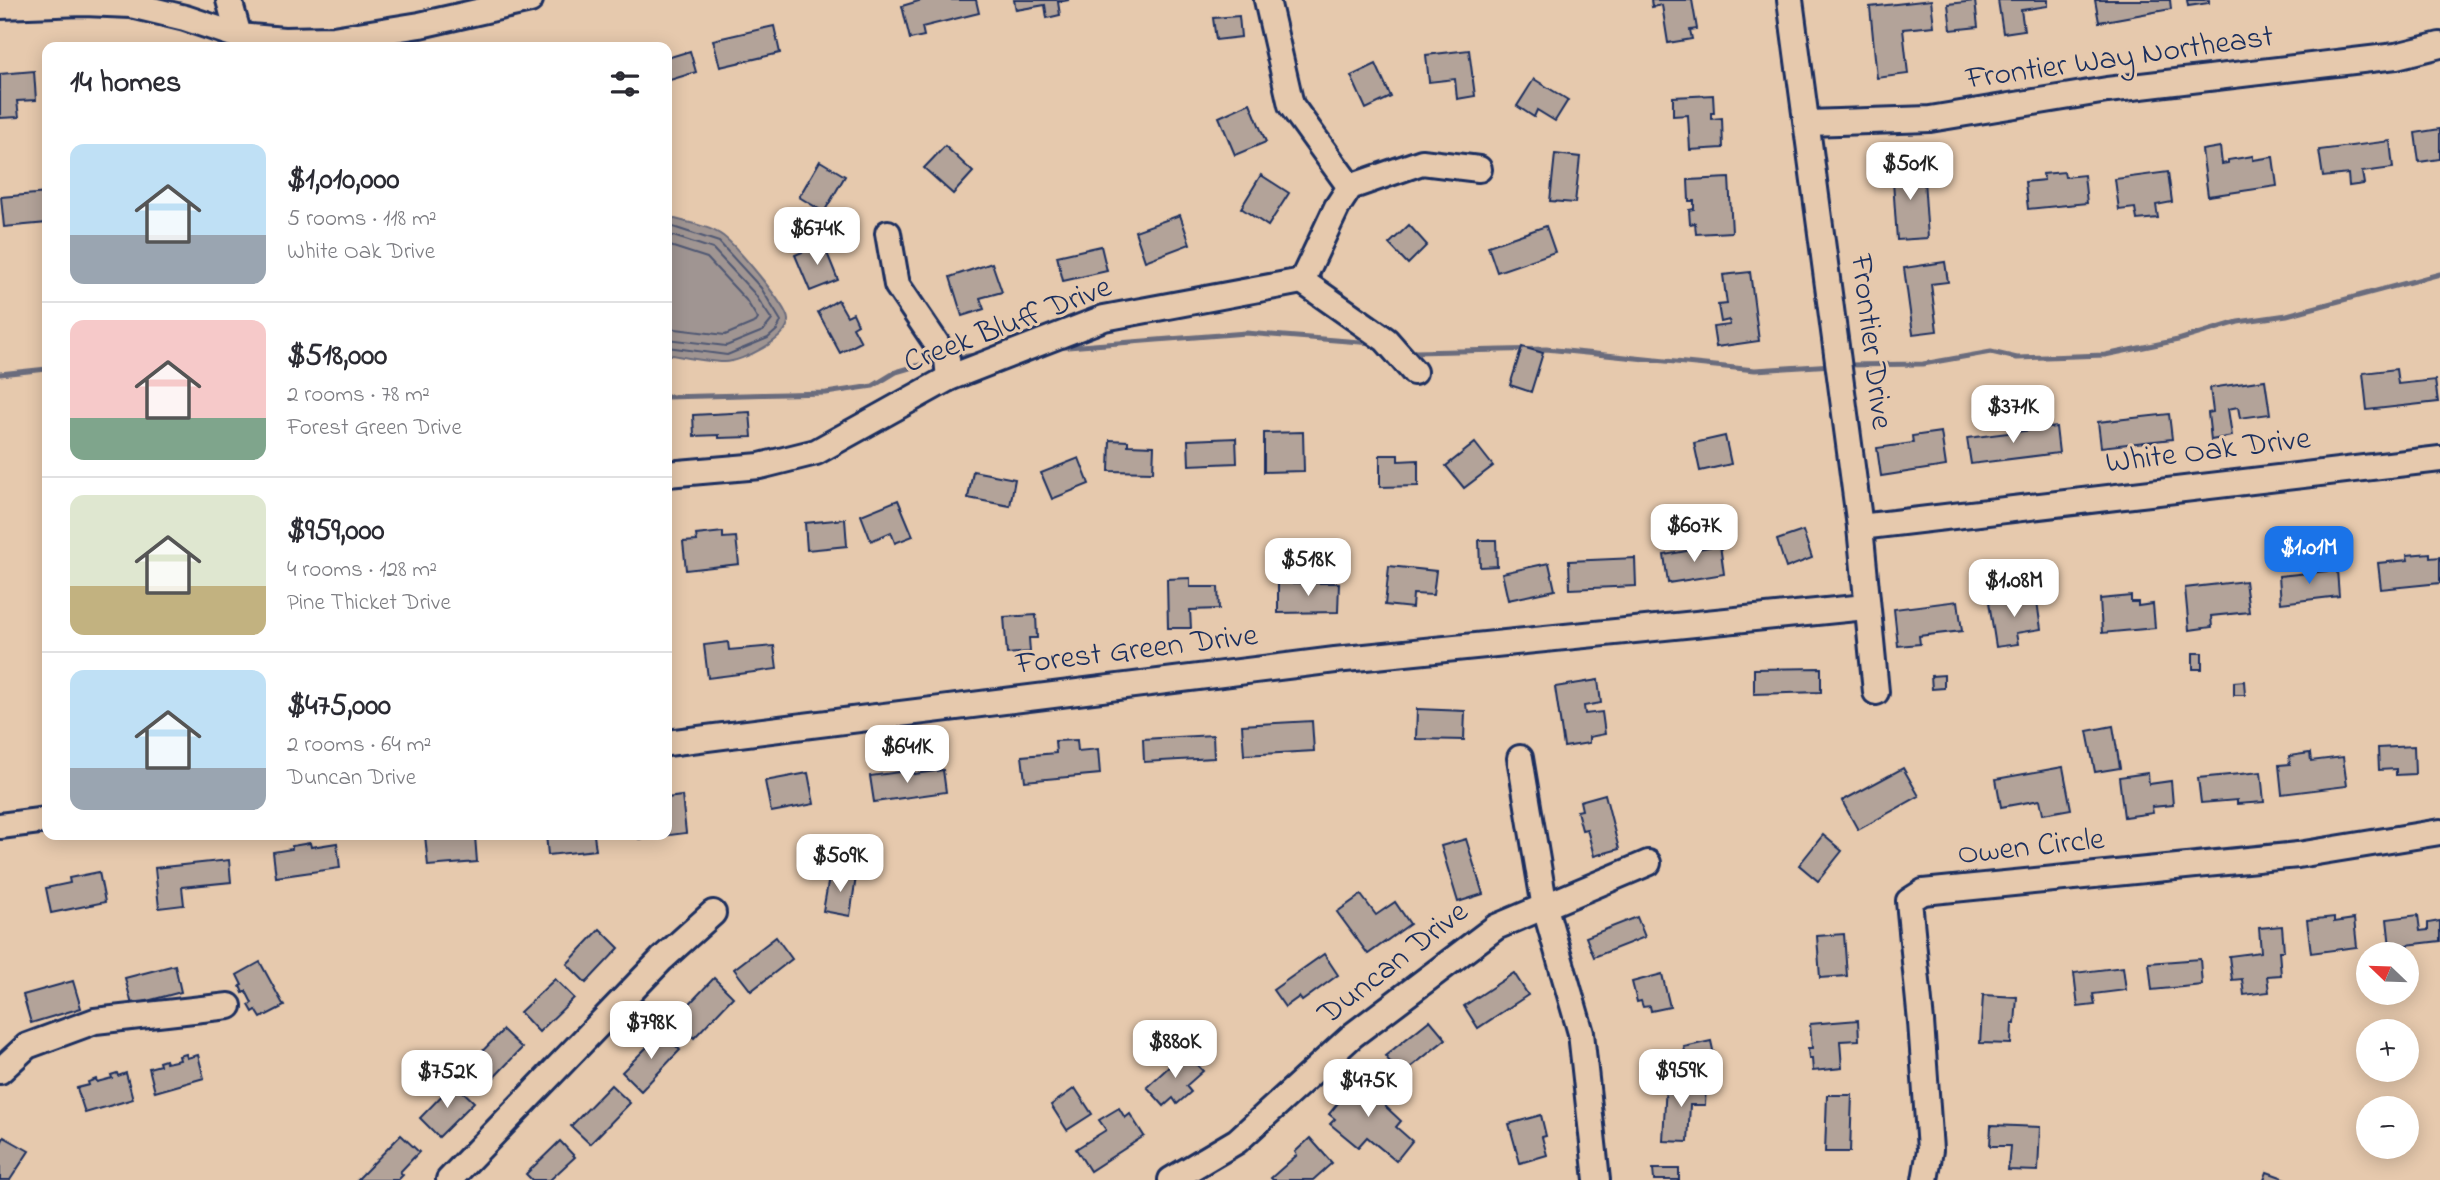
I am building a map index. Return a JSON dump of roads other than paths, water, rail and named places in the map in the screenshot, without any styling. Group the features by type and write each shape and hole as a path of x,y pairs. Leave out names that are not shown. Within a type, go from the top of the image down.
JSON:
{"street":[{"path":"229,0 239,36"},
{"path":"0,6 84,3 131,5 185,18 239,36 284,40 333,39 420,24 530,0"},
{"path":"1267,0 1292,105 1350,187"},
{"name":"Frontier Drive","path":"1790,0 1860,527 1866,607"},
{"name":"Frontier Way Northeast","path":"1808,123 1930,119 2107,90 2396,56 2440,45"},
{"path":"1414,372 1386,340 1303,281 1337,207 1350,187 1422,162 1479,169"},
{"path":"888,233 897,285 947,359 949,378"},
{"name":"Creek Bluff Drive","path":"672,474 760,466 816,452 949,378 1104,317 1303,281"},
{"name":"White Oak Drive","path":"1860,527 2440,459"},
{"path":"1866,607 1875,692"},
{"name":"Forest Green Drive","path":"672,742 1335,660 1866,607"},
{"path":"1520,758 1545,908 1581,1033 1597,1180"},
{"path":"0,826 42,821"},
{"name":"Owen Circle","path":"1925,1180 1930,1150 1909,901 1923,892 2298,855 2440,832"},
{"name":"Duncan Drive","path":"1171,1180 1237,1141 1353,1035 1496,927 1648,863"},
{"path":"449,1180 662,959 713,914"},
{"path":"0,1071 27,1046 95,1021 229,1006"}],"water":[{"path":"672,218 696,224 723,236 760,276 780,303 788,320 781,335 752,354 732,361 711,361 672,355"}],"waterway":[{"path":"1846,365 1923,364 1991,352 2017,358 2105,355 2178,340 2238,322 2287,315 2440,274"},
{"path":"1055,348 1246,333 1373,343"},
{"path":"1407,350 1546,349 1755,370 1833,365"},
{"path":"954,358 982,354"},
{"path":"672,397 826,393 873,386 896,372 937,360"},
{"path":"0,374 42,370"}]}
